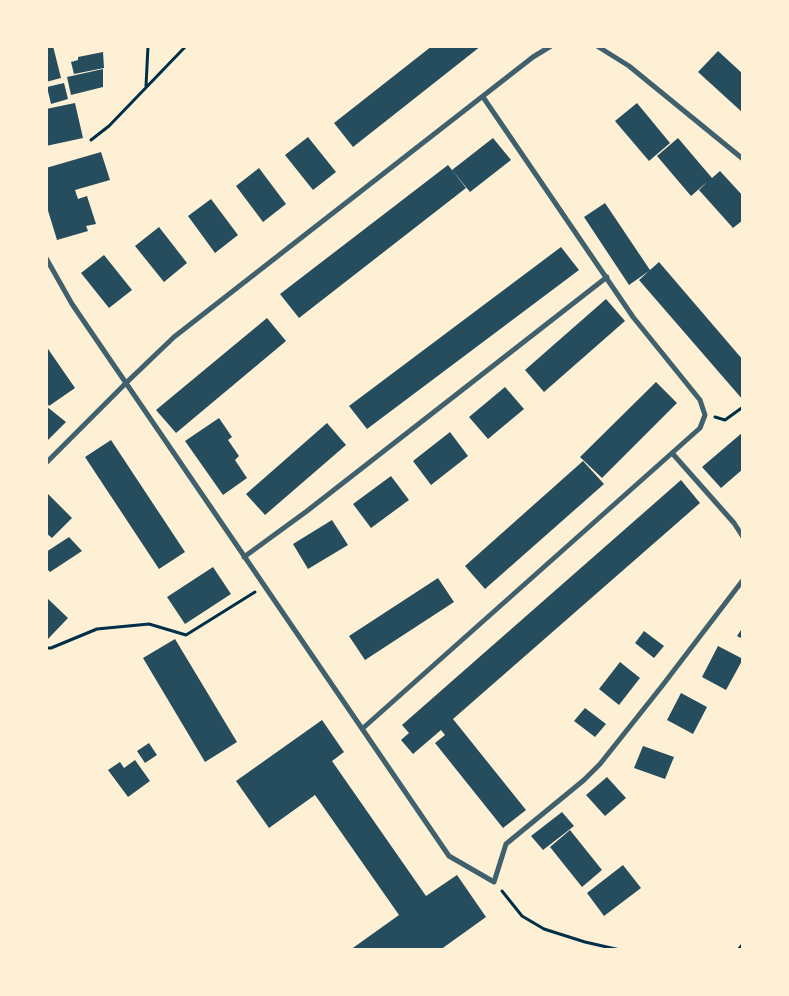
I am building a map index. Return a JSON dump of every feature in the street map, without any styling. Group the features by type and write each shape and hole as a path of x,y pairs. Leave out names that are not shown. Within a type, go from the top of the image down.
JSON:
{"street":[{"path":"46,463 174,337 533,57 551,46"},
{"path":"598,46 629,66 743,159"},
{"path":"362,729 700,428 705,415 700,400 633,316 483,97"},
{"path":"46,258 72,304 449,856 494,882 506,844 584,780 600,764 743,580"},
{"path":"244,557 307,511 607,277"},
{"path":"672,453 734,524 743,537"}],"path":[{"path":"146,87 148,46"},
{"path":"91,140 109,126 186,46"},
{"path":"705,415 725,420 743,407"},
{"path":"46,648 51,648 97,630 149,624 186,635 264,586"},
{"path":"494,882 522,916 544,930 620,950"},
{"path":"738,950 743,944"}],"building":[{"path":"46,46 53,46 61,78 46,82"},
{"path":"432,46 481,46 353,147 334,123"},
{"path":"718,51 743,74 743,113 698,72"},
{"path":"103,52 104,68 74,74 71,62 78,60 78,57"},
{"path":"103,69 103,87 71,95 67,77"},
{"path":"64,83 68,99 51,104 47,87"},
{"path":"75,103 83,138 46,146 46,109"},
{"path":"637,103 670,143 649,161 615,121"},
{"path":"308,137 336,172 313,190 285,155"},
{"path":"493,138 511,160 470,192 452,170"},
{"path":"678,138 712,178 720,171 743,196 743,220 733,228 699,190 707,182 691,196 657,156"},
{"path":"101,152 110,180 75,190 78,199 87,196 96,224 86,226 88,231 57,240 46,204 46,168"},
{"path":"448,165 466,188 299,318 280,294"},
{"path":"259,168 286,204 263,222 236,186"},
{"path":"211,199 238,235 215,253 188,216"},
{"path":"605,203 650,270 659,262 743,360 743,400 639,280 649,271 629,285 584,217"},
{"path":"159,227 187,263 164,282 135,246"},
{"path":"561,247 579,270 367,429 349,406"},
{"path":"104,255 132,290 109,308 81,273"},
{"path":"606,299 625,321 544,392 525,370"},
{"path":"267,318 286,341 176,433 156,410"},
{"path":"46,346 75,388 49,406 46,401"},
{"path":"656,382 677,403 602,478 580,457"},
{"path":"505,387 524,409 488,439 469,417"},
{"path":"46,406 66,422 46,442"},
{"path":"219,418 232,437 228,440 239,456 235,460 247,478 223,495 185,441"},
{"path":"327,423 346,445 265,515 246,494"},
{"path":"450,432 468,456 431,485 413,461"},
{"path":"743,432 743,469 721,488 702,467"},
{"path":"111,440 185,552 159,569 85,457"},
{"path":"583,461 604,484 485,589 465,566"},
{"path":"391,476 409,500 371,528 353,504"},
{"path":"681,480 700,503 453,719 526,810 503,828 435,743 445,735 441,730 413,754 401,740 409,733 402,725"},
{"path":"46,492 72,518 52,538 46,533"},
{"path":"332,520 348,545 308,569 293,544"},
{"path":"69,537 82,551 50,572 46,568 46,552"},
{"path":"213,567 231,594 185,624 167,597"},
{"path":"438,578 454,602 365,660 349,636"},
{"path":"46,597 68,618 47,640 46,639"},
{"path":"743,627 743,639 737,636"},
{"path":"644,631 664,646 654,658 635,643"},
{"path":"175,639 237,742 205,762 143,658"},
{"path":"718,646 743,659 726,690 702,677"},
{"path":"620,662 640,678 619,705 599,689"},
{"path":"681,693 707,707 693,734 667,720"},
{"path":"585,708 606,724 595,737 574,721"},
{"path":"322,720 344,752 332,761 426,896 457,875 486,917 440,950 350,950 399,915 315,795 269,828 236,781"},
{"path":"149,743 157,755 145,763 137,751"},
{"path":"643,746 674,757 665,779 634,768"},
{"path":"135,760 150,781 128,797 108,770 120,762 124,768"},
{"path":"607,777 626,798 605,816 586,795"},
{"path":"562,812 574,826 543,850 531,836"},
{"path":"570,830 602,870 582,887 550,847"},
{"path":"623,865 641,888 604,916 587,893"}]}
